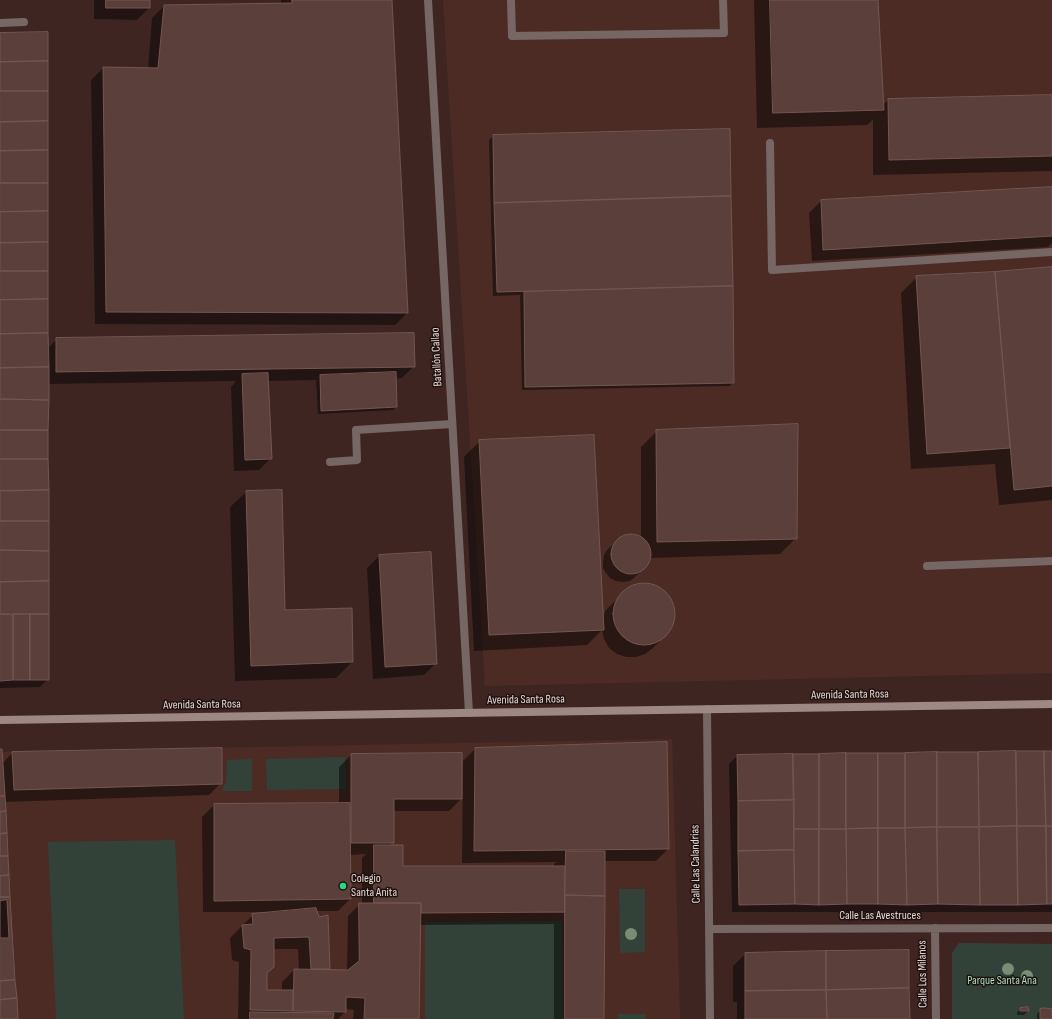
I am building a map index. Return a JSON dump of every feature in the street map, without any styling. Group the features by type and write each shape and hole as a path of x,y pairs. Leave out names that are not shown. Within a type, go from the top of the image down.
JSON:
{"street":[{"name":"Batallón Callao","path":"428,0 469,713"},
{"path":"511,0 512,36 724,33 723,0"},
{"path":"0,23 24,22"},
{"path":"770,143 772,270 1052,252"},
{"path":"330,462 357,460 356,430 452,424"},
{"path":"927,566 1052,561"},
{"name":"Avenida Santa Rosa","path":"0,720 1052,704"},
{"name":"Calle Las Calandrias","path":"707,709 710,1019"},
{"name":"Calle Los Milanos","path":"935,928 936,1019"},
{"name":"Calle Las Avestruces","path":"709,929 1052,928"}],"shaded area":[{"path":"443,0 1052,0 1052,673 485,686"},
{"name":"Colegio Santa Anita","path":"672,739 680,1019 18,1019 2,752"}],"green space":[{"path":"345,757 346,789 267,790 266,759"},
{"path":"252,759 252,791 222,791 226,782 227,760"},
{"path":"175,840 184,1019 56,1019 48,842"},
{"path":"619,889 645,889 645,952 620,953"},
{"path":"562,921 563,1019 425,1019 425,922"},
{"name":"Parque Santa Ana","path":"959,943 1052,944 1052,1019 952,1019 952,953"},
{"path":"618,1014 645,1014 645,1019 618,1019"}],"building":[{"path":"106,0 150,0 150,8 106,8"},
{"path":"292,0 392,0 408,313 106,312 103,67 158,68 164,5 292,3"},
{"path":"770,0 878,0 884,110 773,113"},
{"path":"48,32 48,61 0,62 0,33"},
{"path":"48,61 48,91 0,91 0,62"},
{"path":"0,91 48,91 48,121 0,122"},
{"path":"1052,95 1052,156 889,160 888,99"},
{"path":"48,121 48,150 0,151 0,122"},
{"path":"730,129 731,196 494,203 493,135"},
{"path":"48,150 48,183 0,183 0,151"},
{"path":"0,183 48,183 48,211 0,212"},
{"path":"1052,187 1052,236 823,250 821,200"},
{"path":"731,196 733,286 497,292 494,203"},
{"path":"48,211 48,242 0,243 0,212"},
{"path":"48,242 48,271 0,271 0,243"},
{"path":"1052,267 1052,486 1014,490 995,272"},
{"path":"0,271 48,271 48,299 0,300"},
{"path":"995,272 1010,448 927,454 916,276"},
{"path":"733,286 734,383 525,387 524,292"},
{"path":"48,299 48,333 0,334 0,300"},
{"path":"48,333 49,367 0,368 0,334"},
{"path":"414,333 415,367 56,372 56,338"},
{"path":"49,367 49,400 0,399 0,368"},
{"path":"396,372 397,407 321,411 320,375"},
{"path":"268,373 272,459 245,460 242,374"},
{"path":"0,399 49,400 48,430 0,430"},
{"path":"798,424 797,539 657,542 656,430"},
{"path":"0,430 48,430 48,459 0,459"},
{"path":"594,435 604,630 489,635 479,440"},
{"path":"0,459 48,459 49,490 0,491"},
{"path":"49,490 49,521 0,521 0,491"},
{"path":"282,490 285,610 352,608 353,662 251,666 246,491"},
{"path":"0,521 49,521 49,551 0,550"},
{"path":"635,534 642,537 648,543 651,554 650,562 642,571 635,574 627,574 620,571 612,562 611,550 614,543 623,535"},
{"path":"0,550 49,551 49,581 0,582"},
{"path":"431,552 437,664 385,667 379,555"},
{"path":"49,581 49,614 0,614 0,582"},
{"path":"644,583 656,585 666,592 673,602 675,614 673,626 666,636 656,643 644,645 632,643 622,636 615,626 613,614 615,602 622,592 632,585"},
{"path":"0,614 13,615 13,680 0,681"},
{"path":"30,614 49,614 49,680 30,680"},
{"path":"30,614 30,680 13,680 13,615"},
{"path":"667,742 669,849 474,851 475,748"},
{"path":"222,748 222,784 14,790 12,752"},
{"path":"0,749 2,749 5,796 0,796"},
{"path":"1016,751 1044,751 1046,826 1017,826"},
{"path":"1016,751 1017,826 979,827 978,752"},
{"path":"1044,751 1052,751 1052,826 1046,826"},
{"path":"937,752 978,752 979,827 937,827"},
{"path":"937,752 937,827 905,828 905,753"},
{"path":"462,753 462,799 394,799 394,843 351,843 351,754"},
{"path":"846,753 878,753 878,828 846,829"},
{"path":"846,753 846,829 819,829 819,754"},
{"path":"878,753 905,753 905,828 878,828"},
{"path":"793,754 819,754 819,829 794,829"},
{"path":"793,754 794,800 738,801 737,755"},
{"path":"0,796 5,796 6,811 0,812"},
{"path":"794,800 794,850 738,851 738,801"},
{"path":"350,803 351,899 214,901 214,804"},
{"path":"6,811 7,833 0,834 0,812"},
{"path":"1017,826 1046,826 1047,904 1018,905"},
{"path":"1017,826 1018,905 980,905 979,827"},
{"path":"1046,826 1052,826 1052,904 1047,904"},
{"path":"937,827 979,827 980,905 938,904"},
{"path":"937,827 938,904 907,905 905,828"},
{"path":"878,828 905,828 907,905 878,904"},
{"path":"878,828 878,904 847,904 846,829"},
{"path":"794,829 819,829 819,905 795,904"},
{"path":"819,829 846,829 847,904 819,905"},
{"path":"7,833 8,856 0,856 0,834"},
{"path":"374,845 403,845 403,866 565,866 565,912 421,913 421,903 374,903"},
{"path":"794,850 795,904 739,905 738,851"},
{"path":"566,851 605,851 605,896 565,895"},
{"path":"0,856 8,856 9,875 0,876"},
{"path":"9,875 10,897 0,897 0,876"},
{"path":"565,895 605,896 604,1019 565,1019"},
{"path":"0,897 10,897 15,980 0,981"},
{"path":"7,900 9,938 0,938 0,901"},
{"path":"359,903 421,903 419,1019 364,1019 365,998 346,997 346,1012 293,1011 294,969 348,970 359,961"},
{"path":"316,908 319,917 328,915 330,969 311,969 309,937 274,938 274,967 267,973 267,990 293,990 293,1011 250,1010 251,950 244,948 242,925 253,924 252,914"},
{"path":"909,950 909,988 826,990 826,951"},
{"path":"826,951 826,990 745,991 745,953"},
{"path":"15,980 17,998 0,1000 0,981"},
{"path":"909,988 910,1019 827,1019 826,990"},
{"path":"826,990 827,1019 745,1019 745,991"},
{"path":"17,998 18,1019 0,1019 0,1000"},
{"path":"1028,1007 1029,1011 1020,1011 1020,1008"},
{"path":"1040,1009 1052,1009 1052,1019 1040,1019"},
{"path":"250,1012 334,1013 333,1019 250,1019"}],"place":[{"name":"Colegio Santa Anita","path":"343,886"}]}
